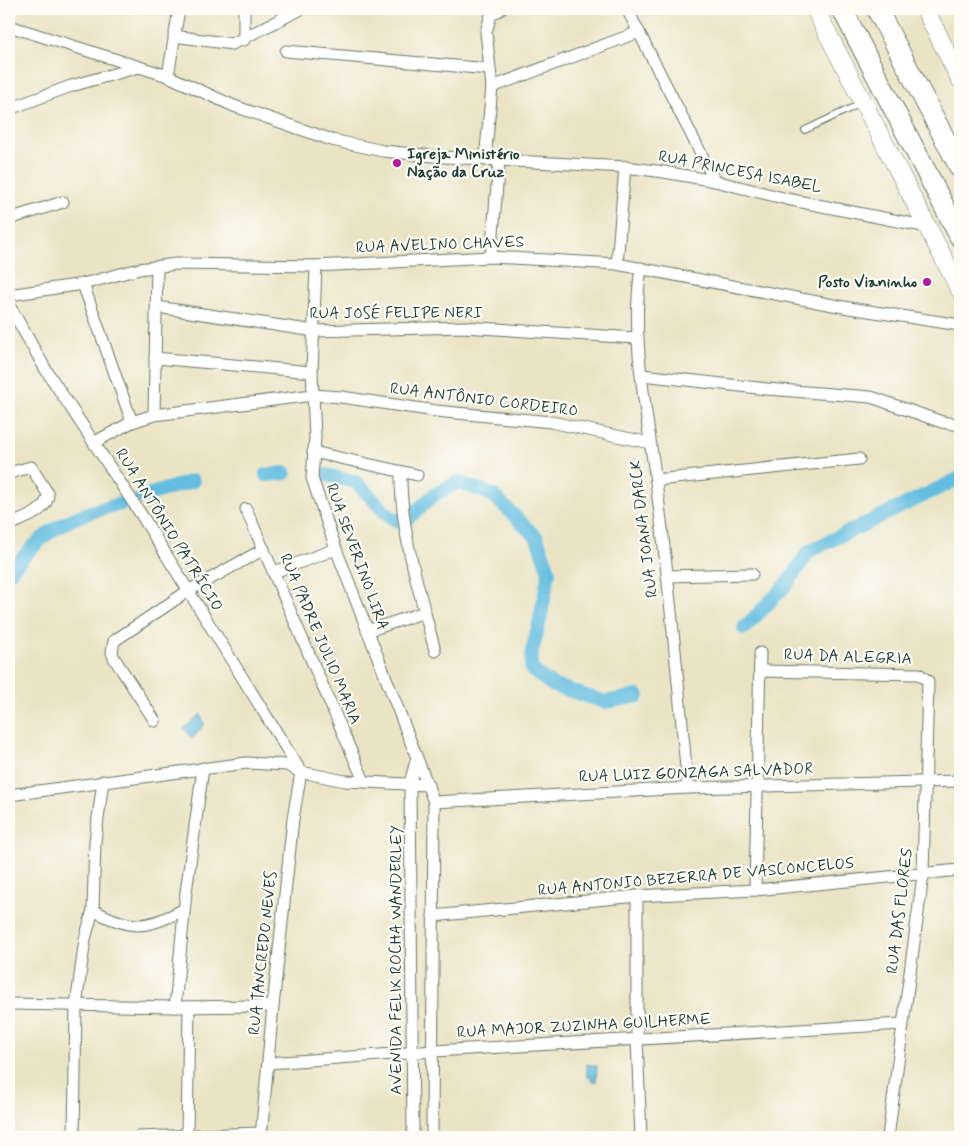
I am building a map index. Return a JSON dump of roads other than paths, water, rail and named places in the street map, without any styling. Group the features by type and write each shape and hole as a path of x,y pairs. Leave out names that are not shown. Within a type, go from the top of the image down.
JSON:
{"highway":[{"path":"842,9 960,237"},
{"path":"881,12 960,168"}],"main road":[{"path":"816,9 960,290"},
{"path":"925,9 960,79"}],"street":[{"path":"168,76 179,9"},
{"path":"244,9 244,40"},
{"path":"485,160 492,87 489,69 487,22 491,15 501,9"},
{"path":"627,9 715,181"},
{"path":"174,36 232,44 244,40 295,10"},
{"name":"RUA PRINCESA ISABEL","path":"9,26 168,76 234,106 332,140 383,151 499,161 624,167 715,181 787,199 928,227"},
{"path":"492,87 639,32"},
{"path":"286,51 489,69"},
{"path":"9,110 71,86 139,67"},
{"path":"491,257 499,161"},
{"path":"617,264 624,167"},
{"path":"9,219 64,202"},
{"name":"RUA AVELINO CHAVES","path":"9,295 83,284 157,267 196,264 316,266 491,257 617,264 850,308 960,325"},
{"name":"RUA SEVERINO LIRA","path":"316,266 312,372 314,452 312,478 315,491 367,631 416,760 428,784"},
{"path":"154,415 157,267"},
{"name":"RUA JOANA DARCK","path":"641,268 636,312 636,338 656,480 688,788"},
{"path":"83,284 132,422"},
{"name":"RUA ANTÔNIO PATRÍCIO","path":"9,305 46,370 94,442 301,772"},
{"name":"RUA JOSÉ FELIPE NERI","path":"157,307 314,331 464,326 636,338"},
{"path":"155,358 312,372"},
{"path":"642,375 767,389 871,397 942,422 960,425"},
{"name":"RUA ANTÔNIO CORDEIRO","path":"94,442 132,422 154,415 313,395 436,411 551,422 650,443"},
{"path":"314,452 417,475"},
{"path":"656,480 859,459"},
{"path":"9,473 29,468 34,470 48,494 47,504 41,509 9,525"},
{"path":"401,472 401,502 407,542 435,651"},
{"name":"RUA PADRE JULIO MARIA","path":"246,509 364,781"},
{"path":"154,721 114,658 112,647 114,641 188,591 264,549"},
{"path":"274,572 336,549"},
{"path":"667,576 752,574"},
{"path":"367,631 425,612"},
{"path":"755,890 760,653"},
{"name":"RUA DA ALEGRIA","path":"760,670 919,674 928,681 929,686"},
{"name":"RUA DAS FLORES","path":"888,1137 923,875 929,686"},
{"path":"410,783 416,760"},
{"path":"9,795 203,768 267,763 288,765 301,772 334,779 428,784 434,802 432,1137"},
{"path":"175,1007 184,908 203,768"},
{"name":"RUA TANCREDO NEVES","path":"261,1135 293,819 301,772"},
{"path":"74,1137 76,1006 83,948 93,910 96,841 104,781"},
{"name":"RUA LUIZ GONZAGA SALVADOR","path":"434,802 688,788 758,788 960,781"},
{"name":"AVENIDA FELIX ROCHA WANDERLEY","path":"410,783 413,1137"},
{"name":"RUA ANTONIO BEZERRA DE VASCONCELOS","path":"434,916 638,896 755,890 960,870"},
{"path":"638,896 637,1040 641,1137"},
{"path":"93,910 120,923 140,926 158,923 184,908"},
{"path":"9,1004 175,1007 273,1006"},
{"path":"187,1136 189,1007"},
{"name":"RUA MAJOR ZUZINHA GUILHERME","path":"269,1063 434,1051 902,1024"},
{"path":"138,1137 261,1135"}],"lane":[{"path":"805,130 864,102"}],"water":[{"path":"201,714 204,725 192,739 184,728"},
{"path":"587,1064 597,1066 596,1082 592,1082 591,1078 587,1077"}],"waterway":[{"path":"266,475 285,473"},
{"path":"326,475 356,482 389,516 400,522"},
{"path":"744,628 787,584 809,551 960,478"},
{"path":"141,497 193,481"},
{"path":"407,519 434,495 458,482 493,495 537,538 549,571 532,651 531,669 552,685 605,702 638,696"},
{"path":"9,573 34,546 58,527 85,514 121,504"}],"place":[{"name":"Igreja Ministério Nação da Cruz","path":"397,163"},
{"name":"Posto Vianinho","path":"927,282"}]}
